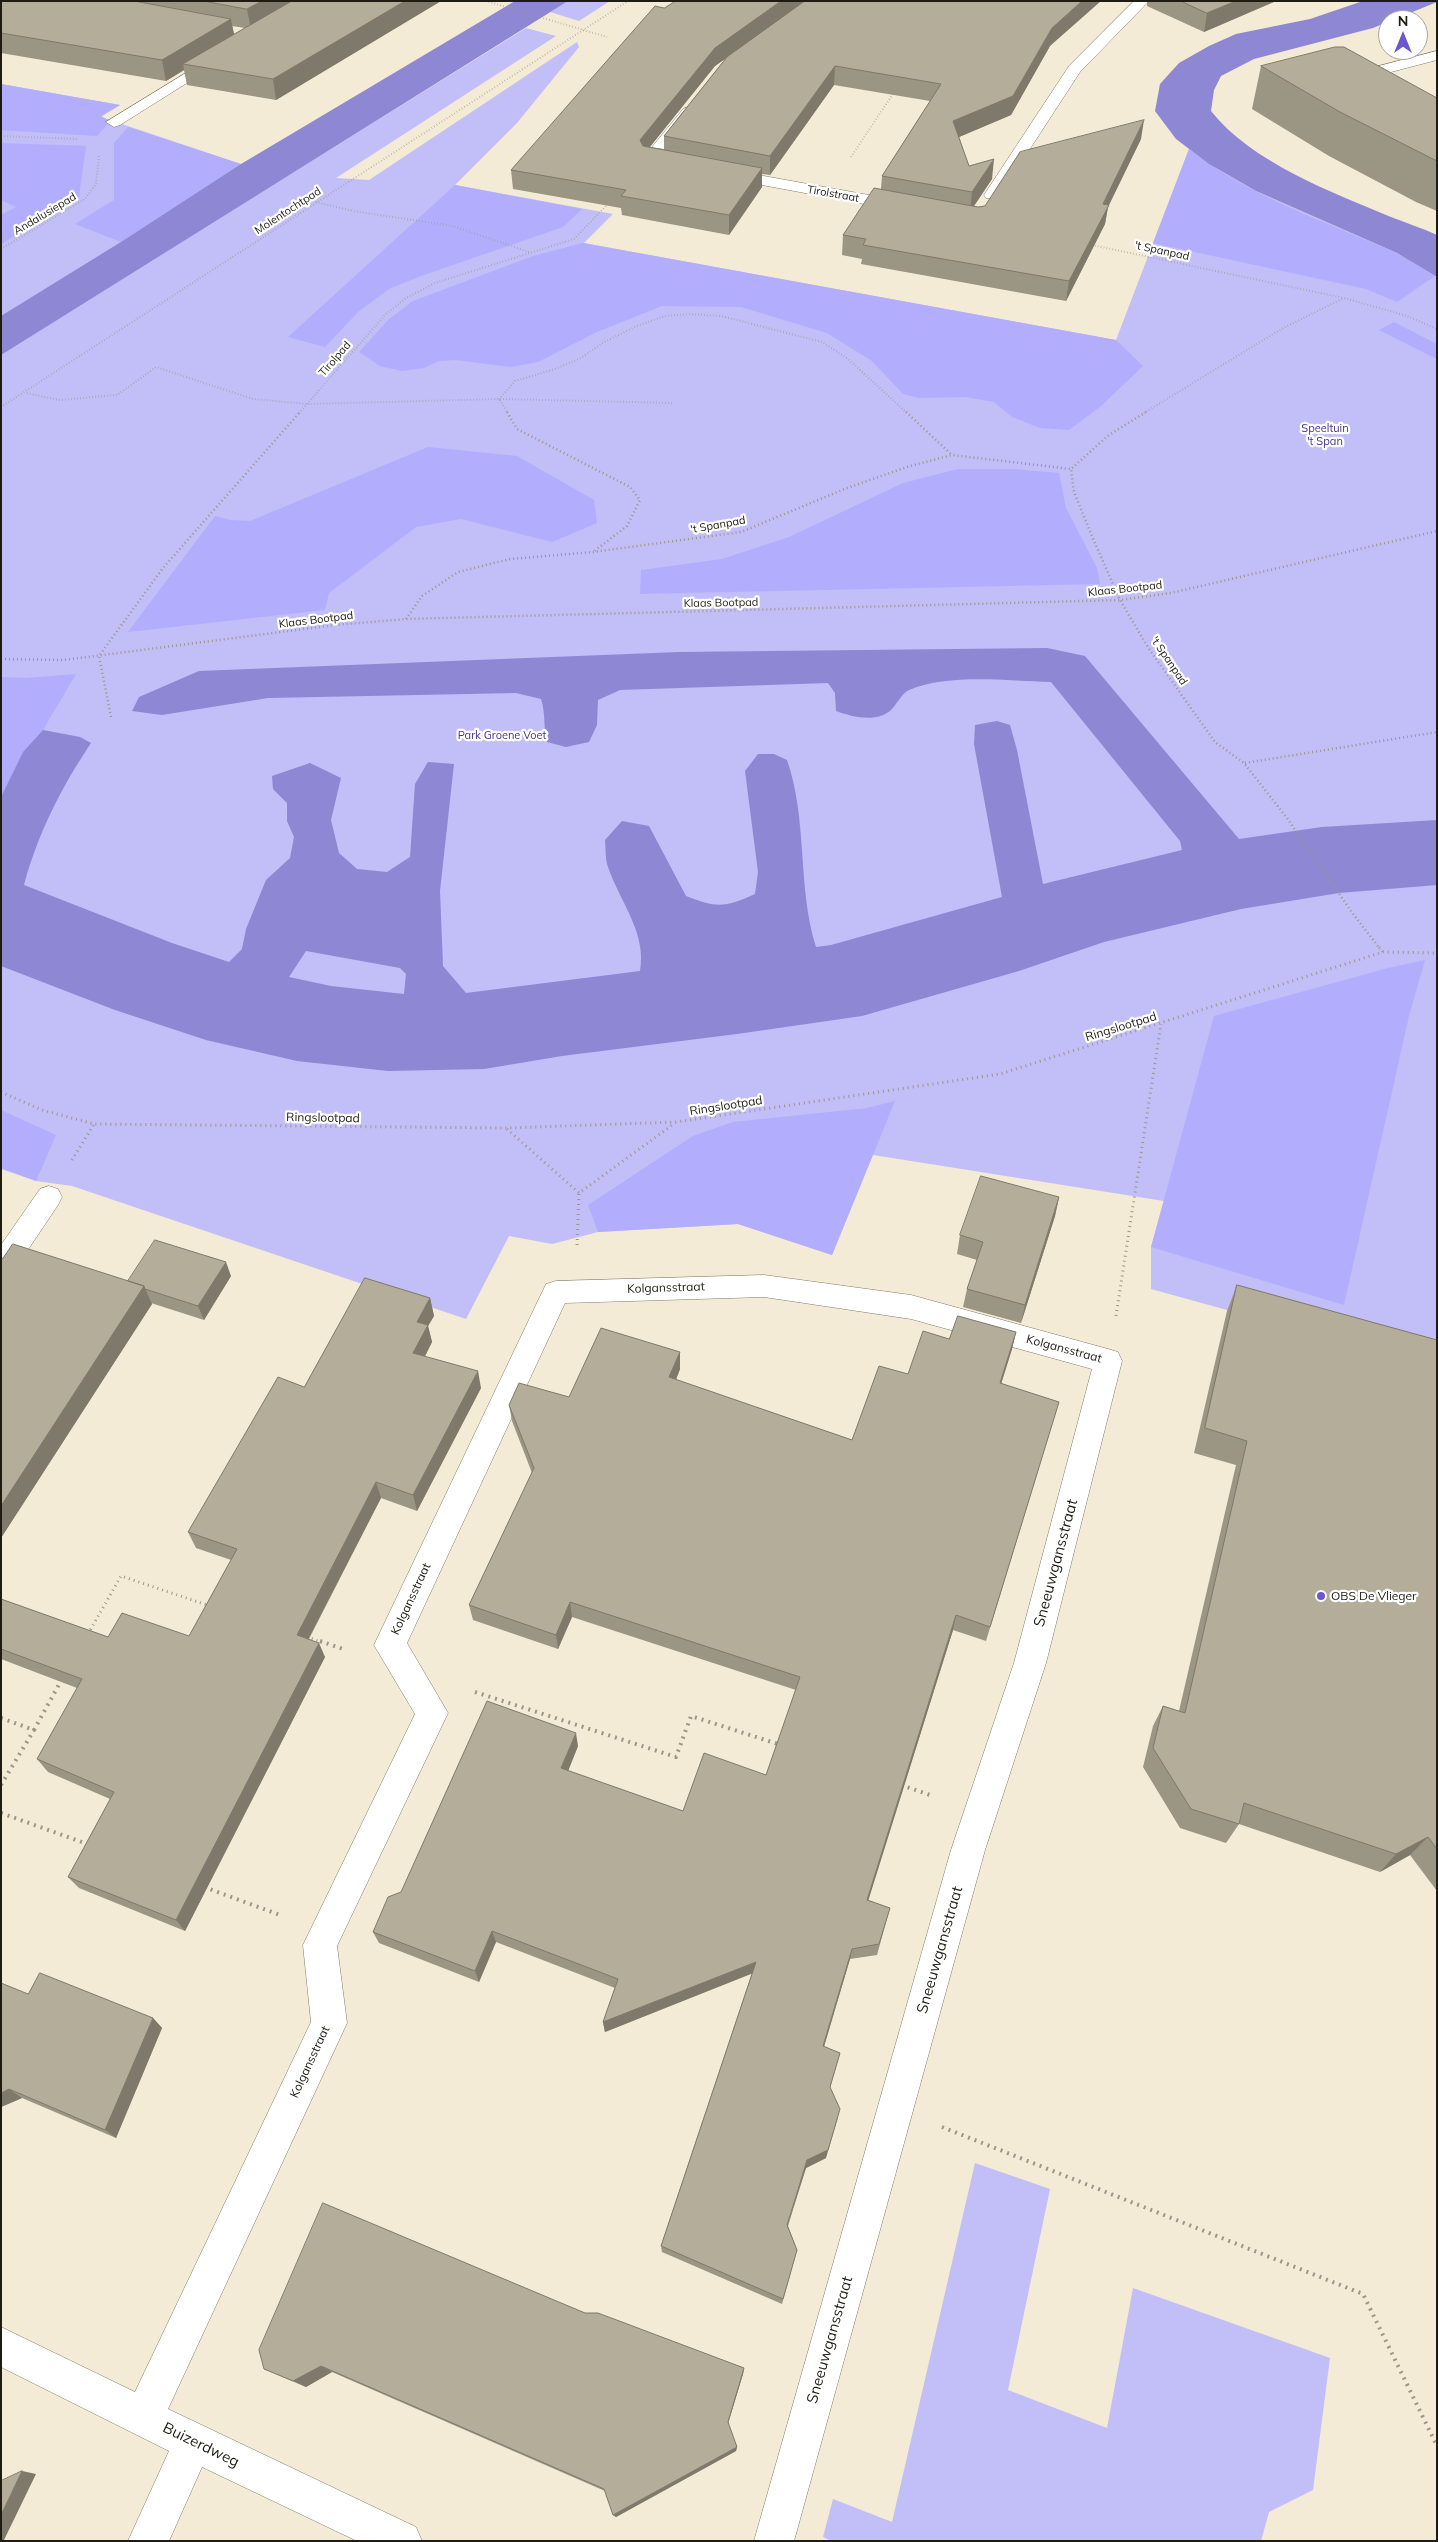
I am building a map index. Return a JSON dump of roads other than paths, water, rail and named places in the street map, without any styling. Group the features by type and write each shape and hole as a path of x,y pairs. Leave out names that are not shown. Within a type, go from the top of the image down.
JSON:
{"street":[{"path":"982,211 1074,70 1142,1"},
{"path":"114,122 229,51"},
{"path":"1369,88 1353,77 1437,55"},
{"path":"687,167 650,160 697,100"},
{"name":"Tirolstraat","path":"706,170 921,210"},
{"path":"1,1267 49,1197"},
{"name":"Kolgansstraat","path":"144,2416 329,2023 320,1946 432,1714 390,1645 556,1292 764,1286 911,1307 1108,1361"},
{"name":"Sneeuwgansstraat","path":"774,2541 968,1850 1030,1663 1108,1361"},
{"name":"Buizerdweg","path":"1,2346 193,2442 402,2541"},
{"path":"148,2541 193,2442"}],"place":[{"name":"OBS De Vlieger","path":"1321,1596"}],"park label":[{"name":"Speeltuin 't Span","path":"1325,435"},
{"name":"Park Groene Voet","path":"502,736"}]}
